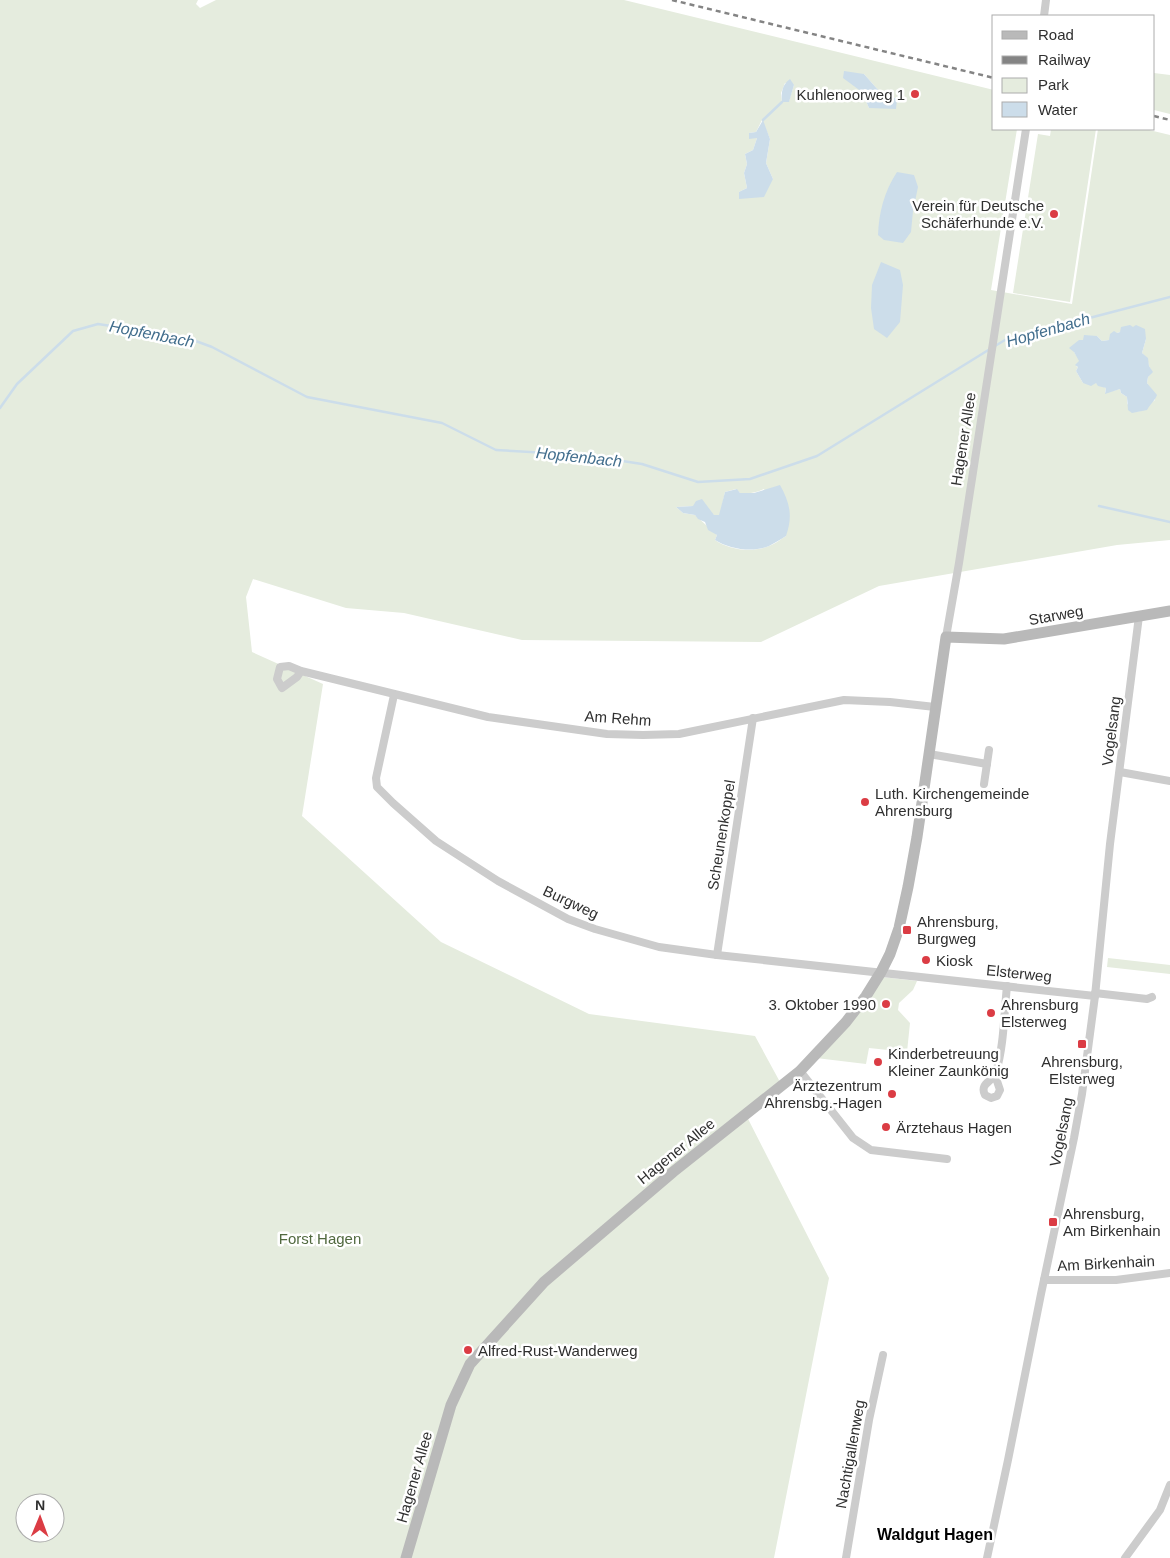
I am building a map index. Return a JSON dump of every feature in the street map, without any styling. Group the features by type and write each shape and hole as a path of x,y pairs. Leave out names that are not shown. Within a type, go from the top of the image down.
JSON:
{"street":[{"path":"1044,15 1046,0"},
{"name":"Hagener Allee","path":"406,1558 451,1405 470,1364 544,1282 673,1172 800,1071 846,1022 866,996 890,954 899,928 917,837 946,637 1026,130"},
{"name":"Starweg","path":"946,637 1004,639 1170,610"},
{"name":"Vogelsang","path":"987,1558 1074,1138 1095,994 1110,844 1139,616"},
{"name":"Am Rehm","path":"301,671 488,717 607,734 679,734 844,700 936,707"},
{"name":"Burgweg","path":"394,695 376,778 377,787 392,803 436,841 498,881 568,919 595,929 659,947 881,972"},
{"name":"Scheunenkoppel","path":"717,955 753,718"},
{"path":"984,784 989,750"},
{"path":"929,754 987,764"},
{"path":"1120,772 1170,780"},
{"name":"Elsterweg","path":"881,972 1147,999 1152,997"},
{"path":"995,1075 1007,986"},
{"path":"800,1071 853,1138 871,1150 947,1159"},
{"name":"Am Birkenhain","path":"1044,1280 1107,1280 1170,1273"},
{"name":"Nachtigallenweg","path":"846,1558 869,1420 883,1355"},
{"path":"1125,1558 1160,1510 1170,1485"}],"green space":[{"name":"Forst Hagen","path":"0,0 198,0 196,4 200,8 216,0 624,0 992,90 992,130 1017,130 991,290 1072,304 1098,130 1149,130 1170,135 1170,540 1117,545 879,586 761,642 522,640 404,613 346,608 253,579 246,597 252,652 323,684 302,816 441,942 589,1014 755,1036 780,1082 744,1111 829,1278 774,1558 0,1558","holes":["864,74 879,91 897,99 869,108 862,92","785,83 794,85 789,101 782,102 781,93","762,120 770,139 766,163 773,179 739,192 747,188 744,173 747,164 745,154 753,150 757,138 749,133 756,132","1133,327 1146,339 1142,353 1147,358 1152,372 1148,377 1147,383 1155,394 1155,400 1141,411 1132,412 1127,403 1127,397 1121,393 1120,389 1105,393 1106,388 1096,383 1083,383 1076,371 1078,367 1076,366 1080,361 1074,352 1083,341 1097,336 1102,341 1109,340 1117,333","736,489 740,493 750,493 764,489 786,536 762,548 748,550 734,548 715,540 717,535 695,515 683,513 676,507 693,506 714,515 720,515 725,492"]},
{"path":"1155,73 1170,75 1170,114 1155,110"},
{"name":"Verein für Deutsche Schäferhunde e.V.","path":"1051,130 1096,130 1070,302 1013,293 1038,134 1050,136"},
{"path":"1108,958 1170,965 1170,974 1107,967"},
{"path":"882,977 917,981 913,990 899,1003 898,1010 910,1023 907,1052 869,1048 866,1064 816,1058"}],"water":[{"path":"844,71 864,74 879,91 897,99 896,109 869,108 862,92 843,78"},
{"path":"790,79 794,85 789,102 782,102 783,89"},
{"path":"763,120 770,139 766,163 773,179 764,197 739,199 739,192 747,188 744,173 747,164 745,154 753,150 757,138 749,139 749,133 756,132"},
{"path":"897,172 914,175 918,187 911,232 903,243 884,240 878,235 883,202"},
{"path":"881,262 900,270 903,285 900,322 887,338 874,329 871,308 872,285"},
{"path":"1130,325 1133,327 1136,325 1145,329 1146,339 1142,353 1148,358 1149,366 1153,372 1148,377 1147,383 1157,395 1147,410 1132,413 1128,410 1127,397 1121,393 1120,389 1105,394 1106,388 1098,386 1096,383 1091,386 1083,383 1076,371 1078,367 1075,365 1079,361 1074,352 1069,348 1079,340 1083,340 1084,335 1097,336 1102,341 1109,340 1110,334 1114,331 1120,332 1121,327"},
{"path":"780,485 789,510 788,529 786,536 763,548 749,550 734,548 721,543 715,540 717,535 708,530 705,522 698,519 695,515 683,513 676,507 693,506 696,501 702,499 714,515 719,515 725,492 737,489 740,493 754,493"}],"waterway":[{"path":"763,120 782,102"},
{"name":"Hopfenbach","path":"995,346 1005,340 1170,297"},
{"name":"Hopfenbach","path":"0,408 17,384 73,331 98,324 185,337 212,347 307,397 442,423 496,450 583,455 642,464 698,482 750,479 817,456 990,349"},
{"path":"1099,506 1170,522"}],"railway":[{"path":"672,0 992,78"},
{"path":"1155,116 1170,120"}],"place":[{"name":"Kuhlenoorweg 1","path":"915,94"},
{"name":"Verein für Deutsche Schäferhunde e.V.","path":"1054,214"},
{"name":"Luth. Kirchengemeinde Ahrensburg","path":"865,802"},
{"name":"Ahrensburg, Burgweg","path":"907,930"},
{"name":"Kiosk","path":"926,960"},
{"name":"3. Oktober 1990","path":"886,1004"},
{"name":"Ahrensburg Elsterweg","path":"991,1013"},
{"name":"Ahrensburg, Elsterweg","path":"1082,1044"},
{"name":"Kinderbetreuung Kleiner Zaunkönig","path":"878,1062"},
{"name":"Ärztezentrum Ahrensbg.-Hagen","path":"892,1094"},
{"name":"Ärztehaus Hagen","path":"886,1127"},
{"name":"Ahrensburg, Am Birkenhain","path":"1053,1222"},
{"name":"Alfred-Rust-Wanderweg","path":"468,1350"}],"district":[{"name":"Waldgut Hagen","path":"935,1534"}]}
